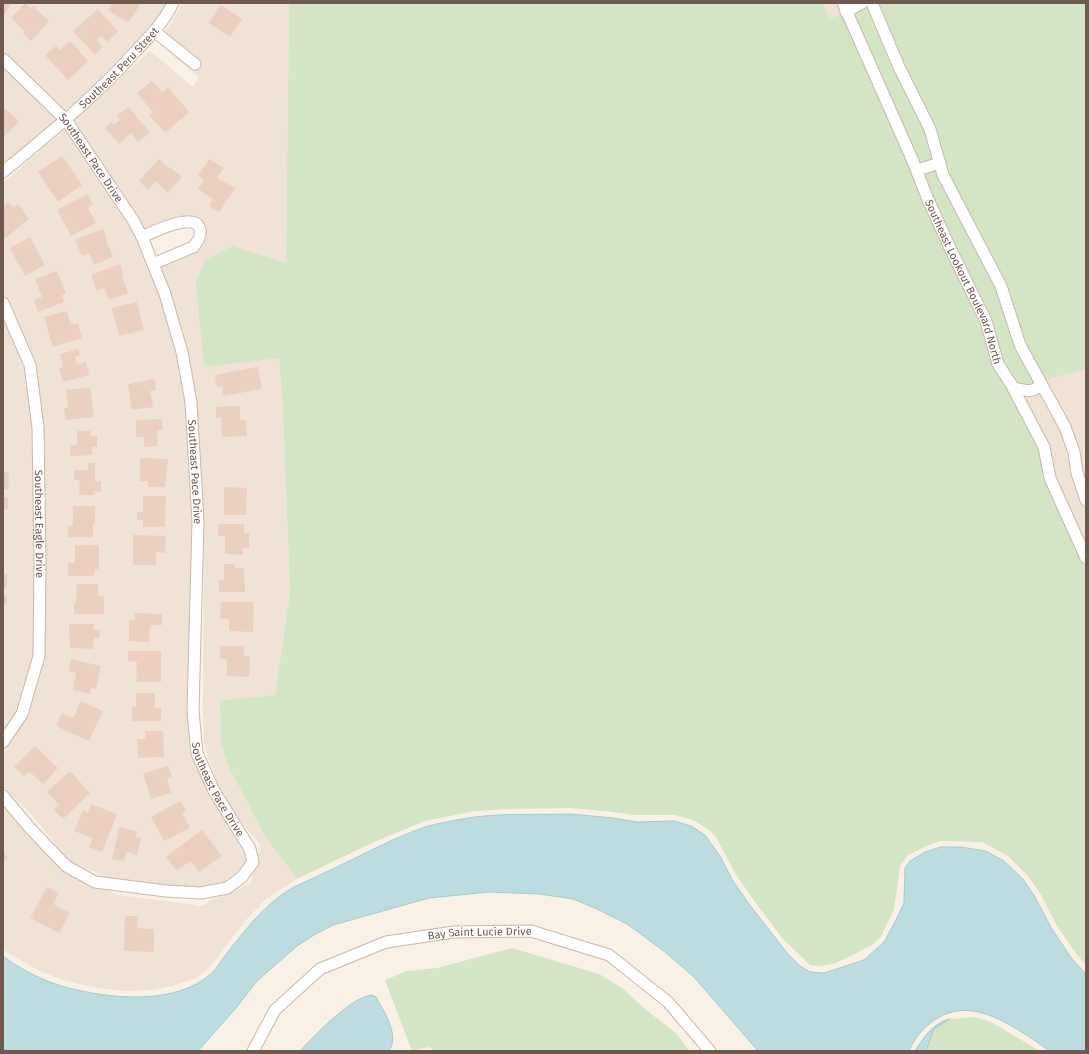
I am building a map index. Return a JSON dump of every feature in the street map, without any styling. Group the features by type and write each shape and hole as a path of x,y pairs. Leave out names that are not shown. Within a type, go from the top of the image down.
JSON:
{"street":[{"name":"Southeast Peru Street","path":"3,172 66,120 117,73 154,31 168,13 173,3"},
{"path":"844,7 862,3"},
{"path":"872,3 899,67 930,129 943,176 1001,286 1020,346 1065,427 1074,452 1079,480 1086,500"},
{"name":"Southeast Lookout Boulevard North","path":"844,7 950,248 986,321 998,364 1013,388 1044,447 1050,478 1086,558"},
{"path":"154,31 195,64"},
{"name":"Southeast Pace Drive","path":"3,59 66,120 133,220 142,237 165,294 182,352 191,402 198,521 193,711 197,753 214,792 250,849 253,862 242,877 227,888 201,893 166,891 94,882 66,866 29,827 3,796"},
{"path":"917,170 940,163"},
{"path":"142,237 188,221 194,222 200,229 200,237 198,242 193,247 153,264"},
{"name":"Southeast Eagle Drive","path":"3,303 30,365 38,428 40,562 39,656 22,714 3,742"},
{"path":"1013,388 1028,391 1037,389 1042,384"},
{"name":"Bay Saint Lucie Drive","path":"254,1051 275,1010 320,969 386,942 454,932 531,931 609,955 668,1002 710,1051"}],"shaded area":[{"path":"3,3 169,3 146,39 66,112 3,51"},
{"path":"182,3 289,3 286,264 233,246 279,358 283,413 290,593 275,695 220,700 221,744 228,765 264,835 297,879 266,899 246,920 209,968 196,978 153,990 125,991 98,988 66,981 37,970 3,948 3,803 24,824 62,870 118,895 196,905 197,907 201,905 205,906 205,903 248,885 251,882 260,849 259,843 238,818 219,788 204,745 204,521 196,401 187,350 171,293 160,267 197,251 202,247 205,240 206,228 201,219 189,215 172,219 144,229 73,121 150,51 193,87 199,77 158,42 173,20"},
{"path":"823,3 878,3 830,18"},
{"path":"3,67 57,120 3,167"},
{"path":"65,129 137,239 160,297 177,354 186,403 193,521 193,746 210,795 229,825 249,848 241,875 199,893 121,884 69,861 32,815 3,787 3,751 26,718 44,658 45,561 44,428 35,362 3,292 3,183"},
{"path":"3,317 24,367 33,429 34,655 17,711 3,731"},
{"path":"1086,369 1086,561 1011,389"}],"green space":[{"path":"289,3 823,3 830,18 878,3 1086,3 1086,369 1011,389 1086,561 1086,965 1077,955 1057,926 1040,893 1027,875 1008,856 982,842 940,841 908,855 900,866 894,910 880,938 872,945 845,959 833,964 818,966 810,965 782,938 735,873 716,837 708,829 693,820 675,815 633,815 571,808 475,811 425,821 372,843 297,879 264,835 228,765 221,744 220,700 275,695 290,593 283,413 279,358 204,367 196,283 205,260 233,246 286,263"},
{"path":"512,948 599,974 622,988 645,1009 677,1034 689,1051 436,1051 428,1047 412,1051 385,980 407,971 437,968"},
{"path":"975,1017 991,1022 1040,1051 926,1051 934,1029 950,1019"}],"water":[{"path":"570,814 637,822 674,821 691,826 705,835 720,856 733,881 749,904 787,953 800,966 810,972 824,973 864,960 884,942 904,903 905,868 910,861 925,852 941,847 961,847 986,851 1004,861 1023,879 1035,897 1052,929 1072,959 1086,974 1086,1051 1052,1051 1012,1026 987,1014 962,1010 949,1013 932,1022 917,1037 909,1051 758,1051 694,977 665,952 627,924 573,899 539,894 489,892 429,898 333,925 314,935 297,946 257,981 236,1008 198,1051 3,1051 3,956 17,966 49,982 101,995 142,997 180,991 197,984 212,973 249,926 282,894 393,840 425,827 475,817"},
{"path":"372,995 376,997 390,1024 393,1038 389,1051 300,1051 344,1009 363,997"},
{"path":"950,1019 934,1029 926,1051 915,1051 925,1036 934,1027 939,1023"}],"building":[{"path":"3,3 11,3 3,17"},
{"path":"25,3 31,9 33,6 49,21 31,41 23,33 25,31 11,18"},
{"path":"112,3 141,3 128,23 108,10"},
{"path":"221,5 242,19 230,37 209,23"},
{"path":"98,9 118,32 107,42 102,36 97,40 103,47 95,55 73,31"},
{"path":"70,41 88,61 68,80 45,55 56,46 60,50"},
{"path":"152,81 162,92 168,87 189,112 165,133 149,115 153,112 137,93"},
{"path":"3,107 19,121 3,138"},
{"path":"128,107 150,132 138,142 131,133 119,144 105,128 111,122 114,125 120,120 117,116"},
{"path":"62,156 82,185 58,202 38,172"},
{"path":"159,159 182,177 168,193 156,181 148,190 139,181"},
{"path":"209,159 224,168 217,178 235,188 219,212 209,206 213,199 198,189 204,180 198,176"},
{"path":"88,194 93,205 88,208 96,223 71,236 57,210"},
{"path":"8,202 13,208 18,204 29,219 3,240 3,206"},
{"path":"103,229 113,257 94,265 89,253 82,256 75,240"},
{"path":"30,237 45,265 25,276 10,248"},
{"path":"120,264 124,276 122,276 128,293 109,300 104,288 97,291 91,275"},
{"path":"57,271 66,294 62,295 64,302 38,312 34,300 42,297 35,279"},
{"path":"137,302 144,330 119,336 112,308"},
{"path":"67,311 71,325 78,323 82,338 53,347 44,317"},
{"path":"78,349 80,355 75,356 77,364 86,362 89,375 63,382 59,368 63,367 60,354"},
{"path":"258,367 262,389 223,396 222,386 217,387 215,375"},
{"path":"155,379 156,390 150,391 153,407 132,410 128,384"},
{"path":"90,387 94,417 66,420 64,408 68,408 66,390"},
{"path":"240,406 240,420 246,420 247,436 222,437 221,417 216,418 216,407"},
{"path":"162,419 163,430 157,430 158,446 144,447 144,437 136,437 136,420"},
{"path":"77,431 91,431 91,437 97,436 97,447 92,447 92,455 70,456 70,445 77,445"},
{"path":"140,458 168,459 165,487 148,487 148,481 140,481"},
{"path":"88,463 95,463 95,481 101,481 101,492 94,491 94,495 79,495 80,480 74,480 74,470 88,470"},
{"path":"3,472 9,472 8,489 3,489"},
{"path":"224,487 247,488 246,515 224,515"},
{"path":"143,496 166,496 165,527 143,527 143,520 137,520 137,512 143,512"},
{"path":"3,497 8,497 8,509 3,509"},
{"path":"73,506 95,506 93,537 68,537 68,526 73,526"},
{"path":"218,524 244,524 244,533 249,533 249,548 243,548 243,555 225,554 225,536 218,536"},
{"path":"133,535 166,536 165,553 156,552 156,565 133,565"},
{"path":"75,545 99,545 99,569 95,569 94,576 68,576 68,563 75,563"},
{"path":"224,564 235,564 235,568 244,568 245,592 219,592 219,580 224,580"},
{"path":"3,574 7,574 7,587 3,587"},
{"path":"77,584 98,584 98,596 104,596 104,614 74,614"},
{"path":"3,596 7,596 7,605 3,605"},
{"path":"221,602 254,602 253,632 229,631 229,619 220,619"},
{"path":"135,613 162,614 162,625 150,625 149,642 129,641 129,620 135,621"},
{"path":"69,624 94,624 93,630 100,630 99,638 94,638 93,649 70,648"},
{"path":"220,646 244,646 244,656 250,656 249,677 227,676 227,659 220,659"},
{"path":"128,651 161,651 161,682 136,682 137,662 128,661"},
{"path":"71,659 101,666 96,689 91,688 90,694 73,690 76,673 68,671"},
{"path":"136,693 155,693 155,708 161,708 161,721 132,721 132,707 136,707"},
{"path":"81,701 103,711 89,741 56,726 62,713 73,718"},
{"path":"145,731 163,731 164,757 138,758 137,739 146,739"},
{"path":"35,746 58,768 43,784 29,771 24,776 14,767"},
{"path":"168,766 172,777 167,778 171,793 151,799 143,773"},
{"path":"70,771 90,793 63,819 54,810 59,805 47,792"},
{"path":"180,801 186,810 182,813 190,828 164,841 151,817"},
{"path":"91,804 117,814 102,852 89,847 93,838 74,831 83,810 88,813"},
{"path":"119,827 137,831 136,837 141,838 137,855 126,852 124,861 112,859"},
{"path":"202,830 222,856 199,872 190,861 177,871 166,857"},
{"path":"3,852 8,858 3,863"},
{"path":"47,887 59,893 53,904 70,913 59,933 30,918"},
{"path":"125,916 138,916 137,928 154,929 154,952 124,951"}]}
